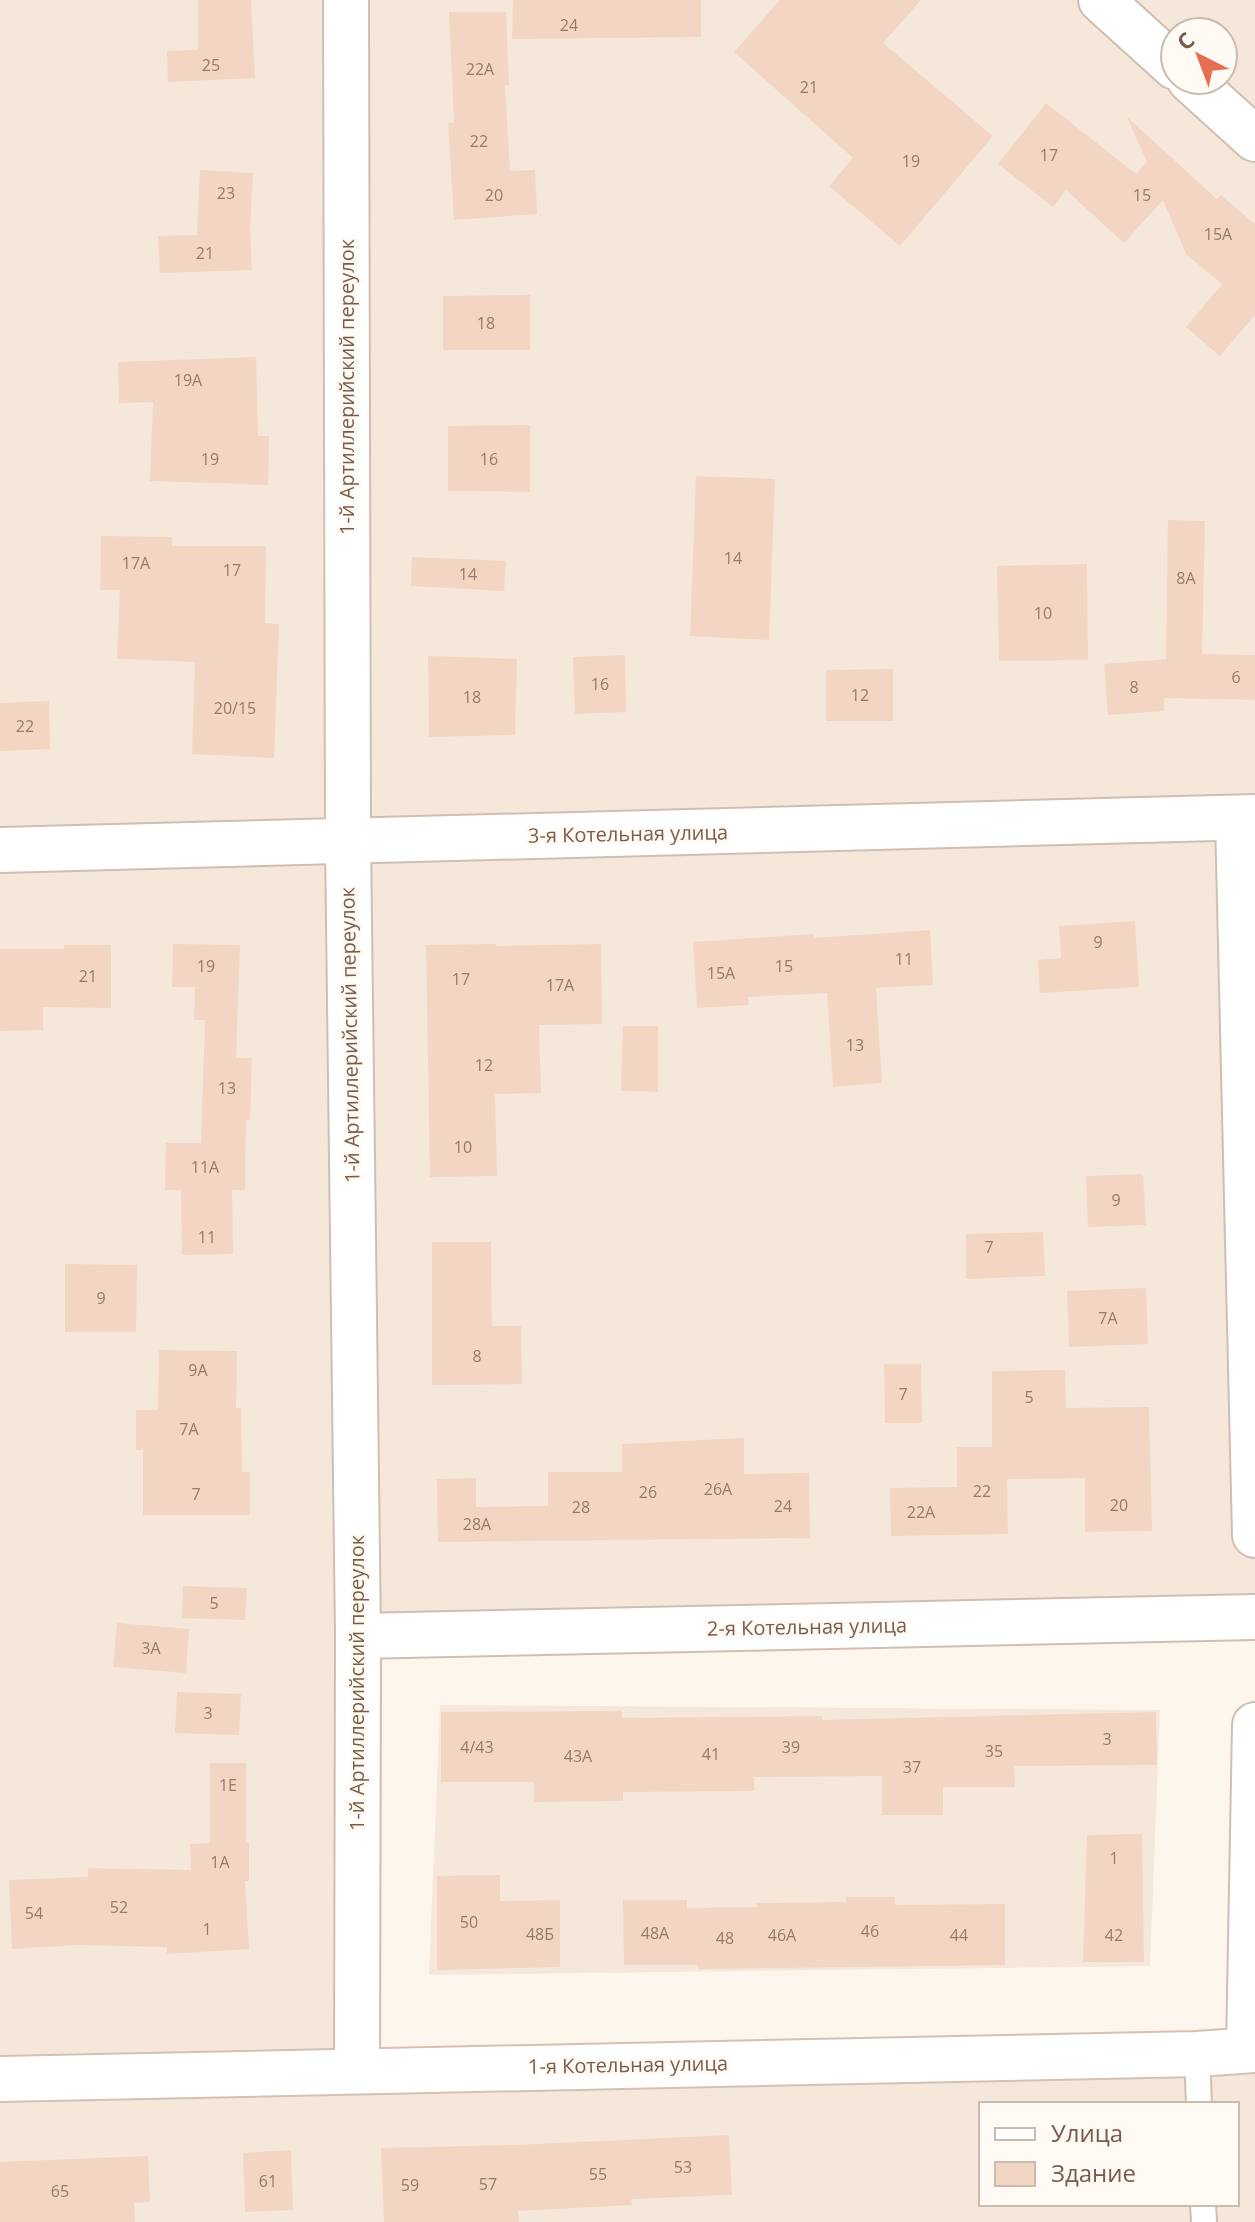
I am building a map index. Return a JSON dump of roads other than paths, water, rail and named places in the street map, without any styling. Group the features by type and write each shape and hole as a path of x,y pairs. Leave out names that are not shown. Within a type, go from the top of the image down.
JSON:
{"street":[{"name":"1-й Артиллерийский переулок","path":"346,0 348,841 358,1636 357,2070"},
{"path":"1101,0 1159,53"},
{"path":"1208,96 1255,139"},
{"name":"3-я Котельная улица","path":"0,850 1246,818"},
{"path":"1246,818 1255,1535"},
{"name":"2-я Котельная улица","path":"358,1636 1255,1617"},
{"path":"1252,2050 1255,1725"},
{"name":"1-я Котельная улица","path":"0,2079 1197,2054 1252,2050"}],"lane":[{"path":"1197,2054 1199,2102"}]}
